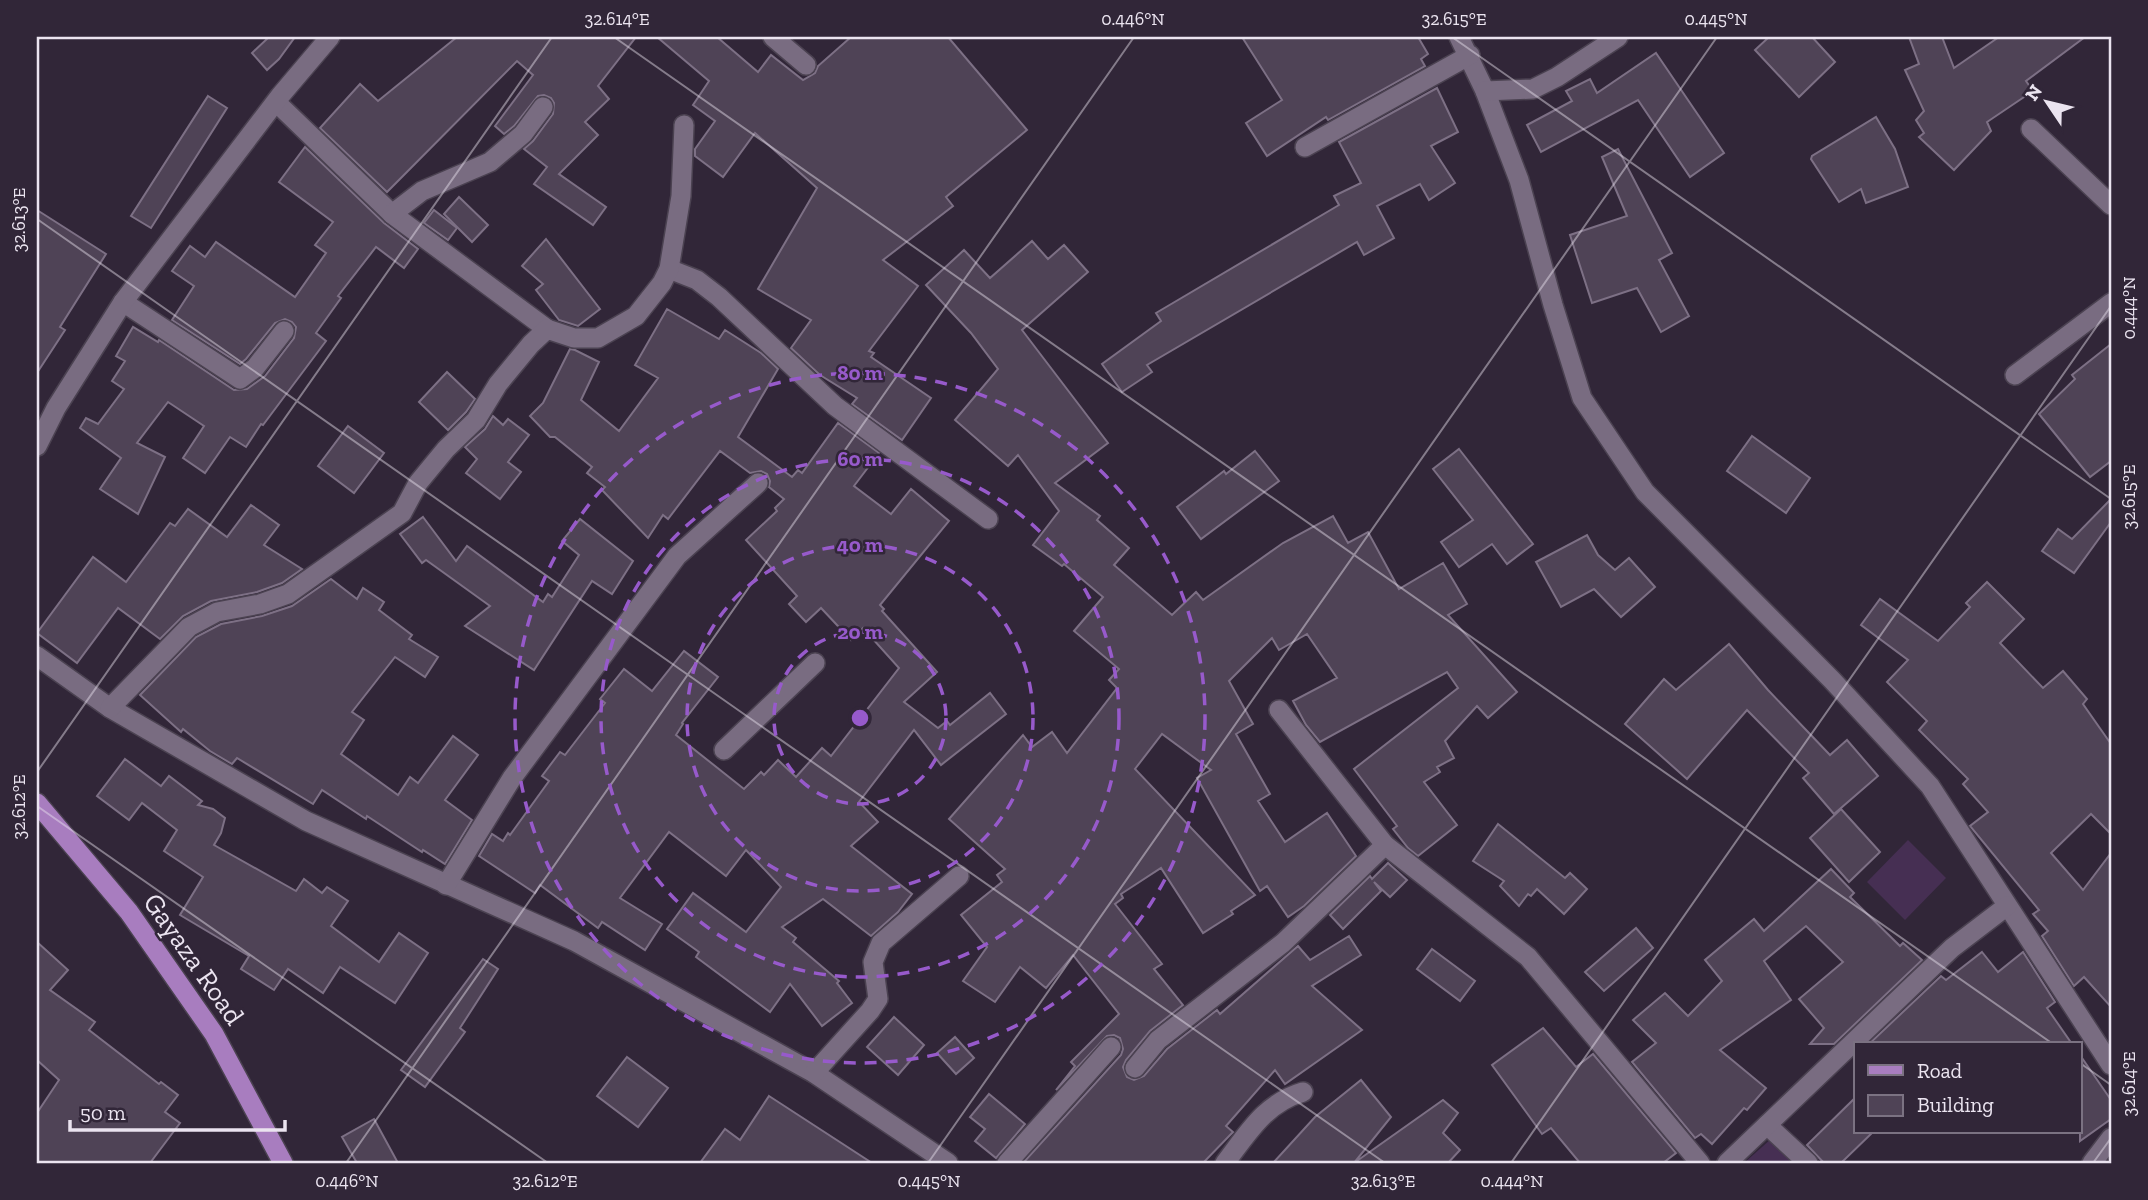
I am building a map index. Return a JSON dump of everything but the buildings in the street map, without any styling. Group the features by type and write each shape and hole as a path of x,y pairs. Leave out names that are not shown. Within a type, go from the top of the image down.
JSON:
{"main road":[{"name":"Gayaza Road","path":"37,803 129,912 214,1034 283,1163"}],"street":[{"path":"37,446 56,408 123,302 330,37"},
{"path":"773,37 806,65"},
{"path":"1459,37 1470,55 1519,180 1582,398 1645,492 1832,680 1930,786 2111,1065"},
{"path":"1485,91 1533,89 1557,77 1618,37"},
{"path":"1305,148 1470,55"},
{"path":"277,103 392,214 547,329 574,338 598,338 636,316 662,283 669,269 681,196 684,125"},
{"path":"392,214 422,191 490,162 523,134 543,107"},
{"path":"2031,129 2111,205"},
{"path":"669,269 697,280 719,297 835,406 988,519"},
{"path":"123,302 240,379 255,368 285,331"},
{"path":"2015,375 2111,303"},
{"path":"110,708 189,627 217,612 260,604 288,594 402,513 418,484 446,449 476,420 498,384 547,329"},
{"path":"446,885 512,778 677,556 758,483"},
{"path":"37,656 110,708 306,821 574,941 814,1073 948,1163"},
{"path":"724,750 815,663"},
{"path":"1279,710 1385,845 1528,957 1700,1163"},
{"path":"1135,1068 1158,1040 1283,943 1385,845"},
{"path":"814,1073 878,999 873,962 881,943 959,876"},
{"path":"1727,1163 1952,948 2007,906"},
{"path":"1007,1163 1111,1046"},
{"path":"1225,1163 1270,1108 1284,1097 1303,1091"},
{"path":"1767,1125 1808,1163"},
{"path":"2092,1163 2111,1138"}],"shaded area":[{"path":"1908,840 1946,878 1905,920 1867,882"},
{"path":"1771,1139 1796,1163 1744,1163"}]}
